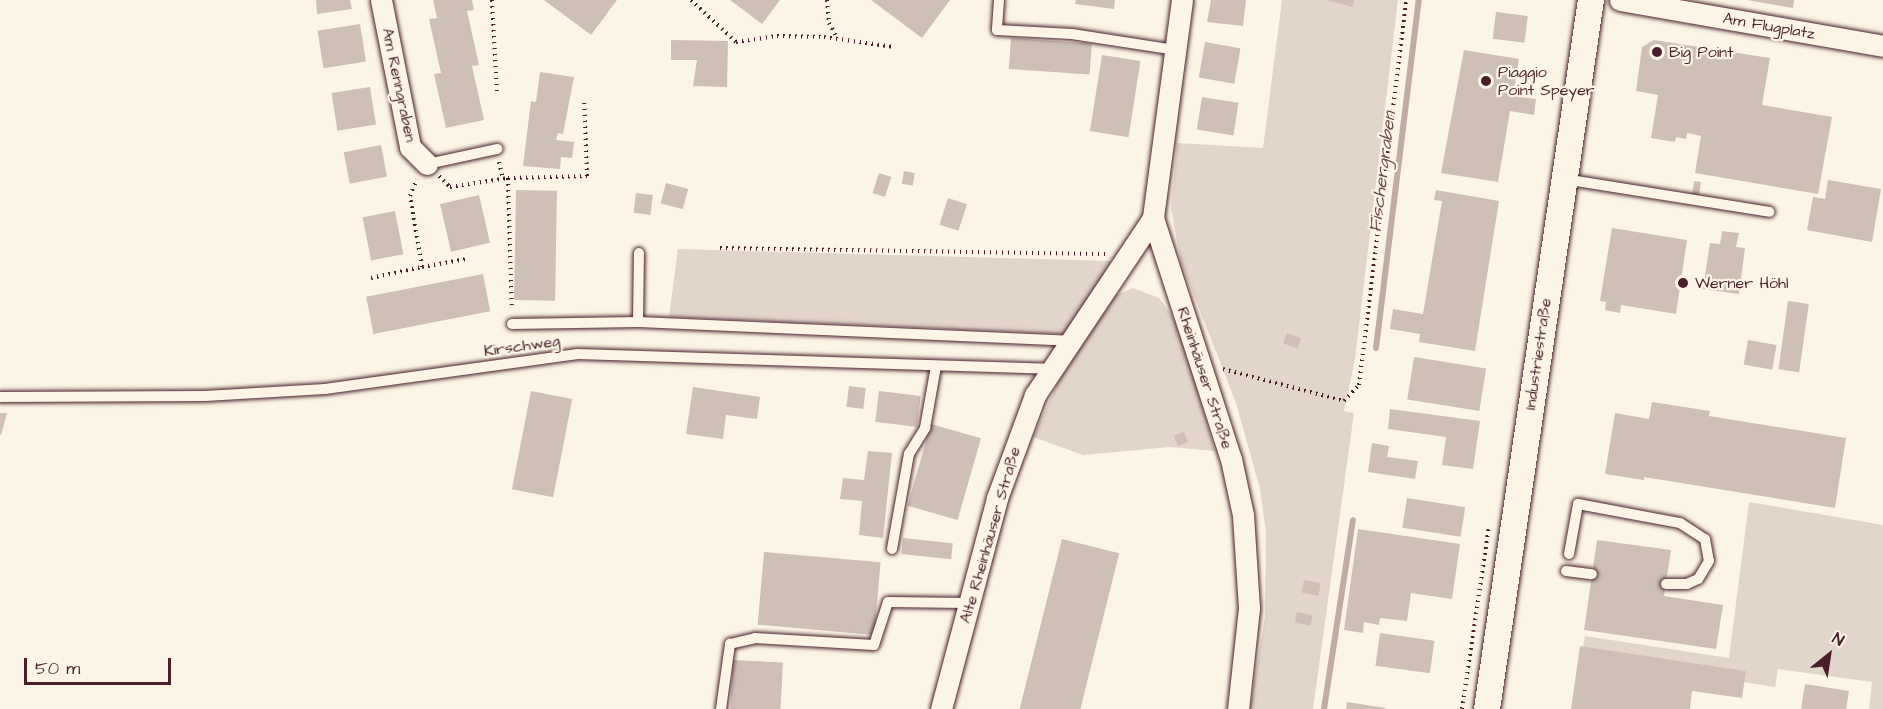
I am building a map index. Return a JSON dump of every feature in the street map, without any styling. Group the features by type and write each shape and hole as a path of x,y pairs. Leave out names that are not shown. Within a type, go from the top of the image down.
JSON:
{"street":[{"name":"Am Renngraben","path":"381,0 410,147 426,164"},
{"name":"Rheinhäuser Straße","path":"1182,0 1153,218 1202,363 1231,459 1243,515 1250,608 1238,709"},
{"name":"Industriestraße","path":"1487,709 1591,0"},
{"name":"Am Flugplatz","path":"1620,0 1883,46"},
{"name":"Alte Rheinhäuser Straße","path":"941,709 997,498 1020,433 1050,369 1153,218"}],"lane":[{"path":"999,0 997,30 1072,34 1175,50"},
{"path":"426,164 497,149"},
{"path":"1564,179 1769,212"},
{"path":"638,322 639,253"},
{"path":"512,324 638,322 1071,341"},
{"name":"Kirschweg","path":"0,397 205,396 325,389 578,354 1050,369"},
{"path":"892,549 909,454 925,428 936,366"},
{"path":"1569,554 1578,504 1680,523 1705,539 1709,561 1698,579 1687,584 1666,584"},
{"path":"1566,571 1592,574"},
{"path":"722,709 730,644 755,638 874,645 888,602 969,603"}],"path":[{"path":"492,0 497,93"},
{"path":"691,0 736,42 777,36 838,39 894,47"},
{"path":"826,0 829,23 838,39"},
{"path":"1202,363 1344,401 1359,385 1406,0"},
{"path":"422,267 410,196 426,164 450,187 508,178 587,176 584,99"},
{"path":"508,178 512,324"},
{"path":"720,248 1071,251 1128,256"},
{"path":"371,278 466,259"}],"shaded area":[{"path":"1282,0 1398,0 1355,359 1344,411 1354,413 1313,709 1250,709 1265,616 1266,532 1260,489 1236,403 1181,262 1171,208 1177,143 1263,148"},
{"path":"678,249 1111,261 1068,334 669,317"},
{"path":"1133,288 1159,298 1173,317 1185,346 1215,451 1170,447 1083,455 1033,437 1062,374 1095,324 1114,296"},
{"path":"1749,502 1883,525 1883,709 1869,709 1872,682 1778,669 1775,687 1744,682 1745,671 1583,647 1585,636 1729,658"}],"building":[{"path":"316,0 350,0 352,9 317,14"},
{"path":"433,0 472,0 474,10 467,11 479,65 472,66 484,120 446,128 434,74 441,73 429,19 437,18"},
{"path":"544,0 617,0 591,35"},
{"path":"730,0 780,0 762,24"},
{"path":"871,0 950,0 922,38"},
{"path":"1076,0 1115,0 1114,9 1075,4"},
{"path":"1211,0 1246,0 1243,26 1207,22"},
{"path":"1326,0 1354,0 1353,7"},
{"path":"1747,0 1794,0 1793,8"},
{"path":"1496,12 1528,16 1524,43 1493,39"},
{"path":"360,24 366,62 323,68 318,31"},
{"path":"1011,38 1092,44 1090,75 1009,69"},
{"path":"671,40 728,41 727,87 693,86 697,60 671,60"},
{"path":"1654,40 1770,58 1762,105 1832,117 1818,194 1695,173 1701,136 1687,133 1686,139 1676,137 1675,142 1651,138 1658,95 1636,91 1642,47"},
{"path":"1205,42 1240,48 1234,84 1199,77"},
{"path":"1464,50 1519,59 1513,96 1536,99 1534,115 1510,111 1498,182 1441,173"},
{"path":"1102,55 1141,61 1128,137 1090,131"},
{"path":"540,72 574,77 563,134 558,133 556,140 574,142 572,158 561,157 560,169 523,166 531,101 536,102"},
{"path":"370,87 376,125 337,131 331,93"},
{"path":"1202,97 1239,103 1233,135 1197,130"},
{"path":"381,145 387,176 350,184 344,152"},
{"path":"904,171 915,173 913,186 902,184"},
{"path":"879,173 891,177 885,197 873,193"},
{"path":"1828,180 1881,189 1872,242 1807,230 1813,197 1825,199"},
{"path":"1694,181 1701,182 1698,200 1691,199"},
{"path":"666,183 688,189 683,209 661,203"},
{"path":"516,190 557,191 555,301 514,300"},
{"path":"1436,190 1499,201 1475,351 1419,342 1420,334 1390,329 1393,309 1423,314 1442,201 1434,200"},
{"path":"636,193 653,195 650,215 634,213"},
{"path":"479,195 490,243 451,252 440,204"},
{"path":"948,198 967,204 958,231 939,225"},
{"path":"395,211 403,254 371,260 363,217"},
{"path":"1612,228 1687,240 1676,314 1621,305 1620,313 1605,310 1606,302 1600,301"},
{"path":"1722,231 1739,233 1736,247 1745,248 1739,294 1703,289 1710,243 1720,244"},
{"path":"483,274 490,311 373,334 366,297"},
{"path":"1788,301 1809,304 1799,372 1778,369"},
{"path":"1287,333 1301,338 1297,348 1283,343"},
{"path":"1748,340 1777,345 1772,370 1744,365"},
{"path":"1414,357 1486,368 1479,411 1407,399"},
{"path":"849,386 866,388 863,409 846,407"},
{"path":"693,387 760,397 757,419 726,415 723,439 686,434"},
{"path":"531,391 572,399 553,497 512,489"},
{"path":"879,391 921,396 917,427 875,422"},
{"path":"1652,402 1710,411 1709,416 1846,438 1835,508 1644,477 1644,480 1605,474 1615,413 1649,419"},
{"path":"1390,409 1480,421 1473,469 1442,465 1446,437 1388,429"},
{"path":"0,413 7,413 1,435 0,435"},
{"path":"931,424 981,438 958,520 908,506"},
{"path":"1184,432 1188,442 1178,446 1174,436"},
{"path":"1372,443 1389,446 1387,457 1418,461 1415,479 1368,472"},
{"path":"868,451 892,453 883,538 859,535 862,501 840,499 843,478 864,480"},
{"path":"1407,498 1465,507 1461,537 1402,528"},
{"path":"1358,529 1460,544 1452,599 1411,593 1407,621 1380,618 1379,625 1364,622 1363,633 1344,630"},
{"path":"903,538 953,543 951,559 901,554"},
{"path":"1062,539 1119,553 1080,709 1020,709"},
{"path":"1597,540 1671,550 1664,596 1723,605 1716,649 1584,630"},
{"path":"764,552 881,562 874,635 758,625"},
{"path":"1304,580 1321,583 1318,596 1302,593"},
{"path":"1297,612 1313,615 1311,626 1295,623"},
{"path":"1380,633 1434,641 1430,673 1375,666"},
{"path":"1580,646 1746,671 1742,698 1692,691 1690,709 1571,709"},
{"path":"733,660 783,663 781,709 730,709"},
{"path":"1805,684 1849,691 1846,709 1801,709"},
{"path":"1347,702 1386,708 1386,709 1346,709"}],"waterway":[{"name":"Fischergraben","path":"1376,348 1419,0"},
{"name":"Fischergraben","path":"1324,709 1353,520"}],"place":[{"name":"Big Point","path":"1657,52"},
{"name":"Piaggio Point Speyer","path":"1486,81"},
{"name":"Werner Höhl","path":"1683,283"}]}
